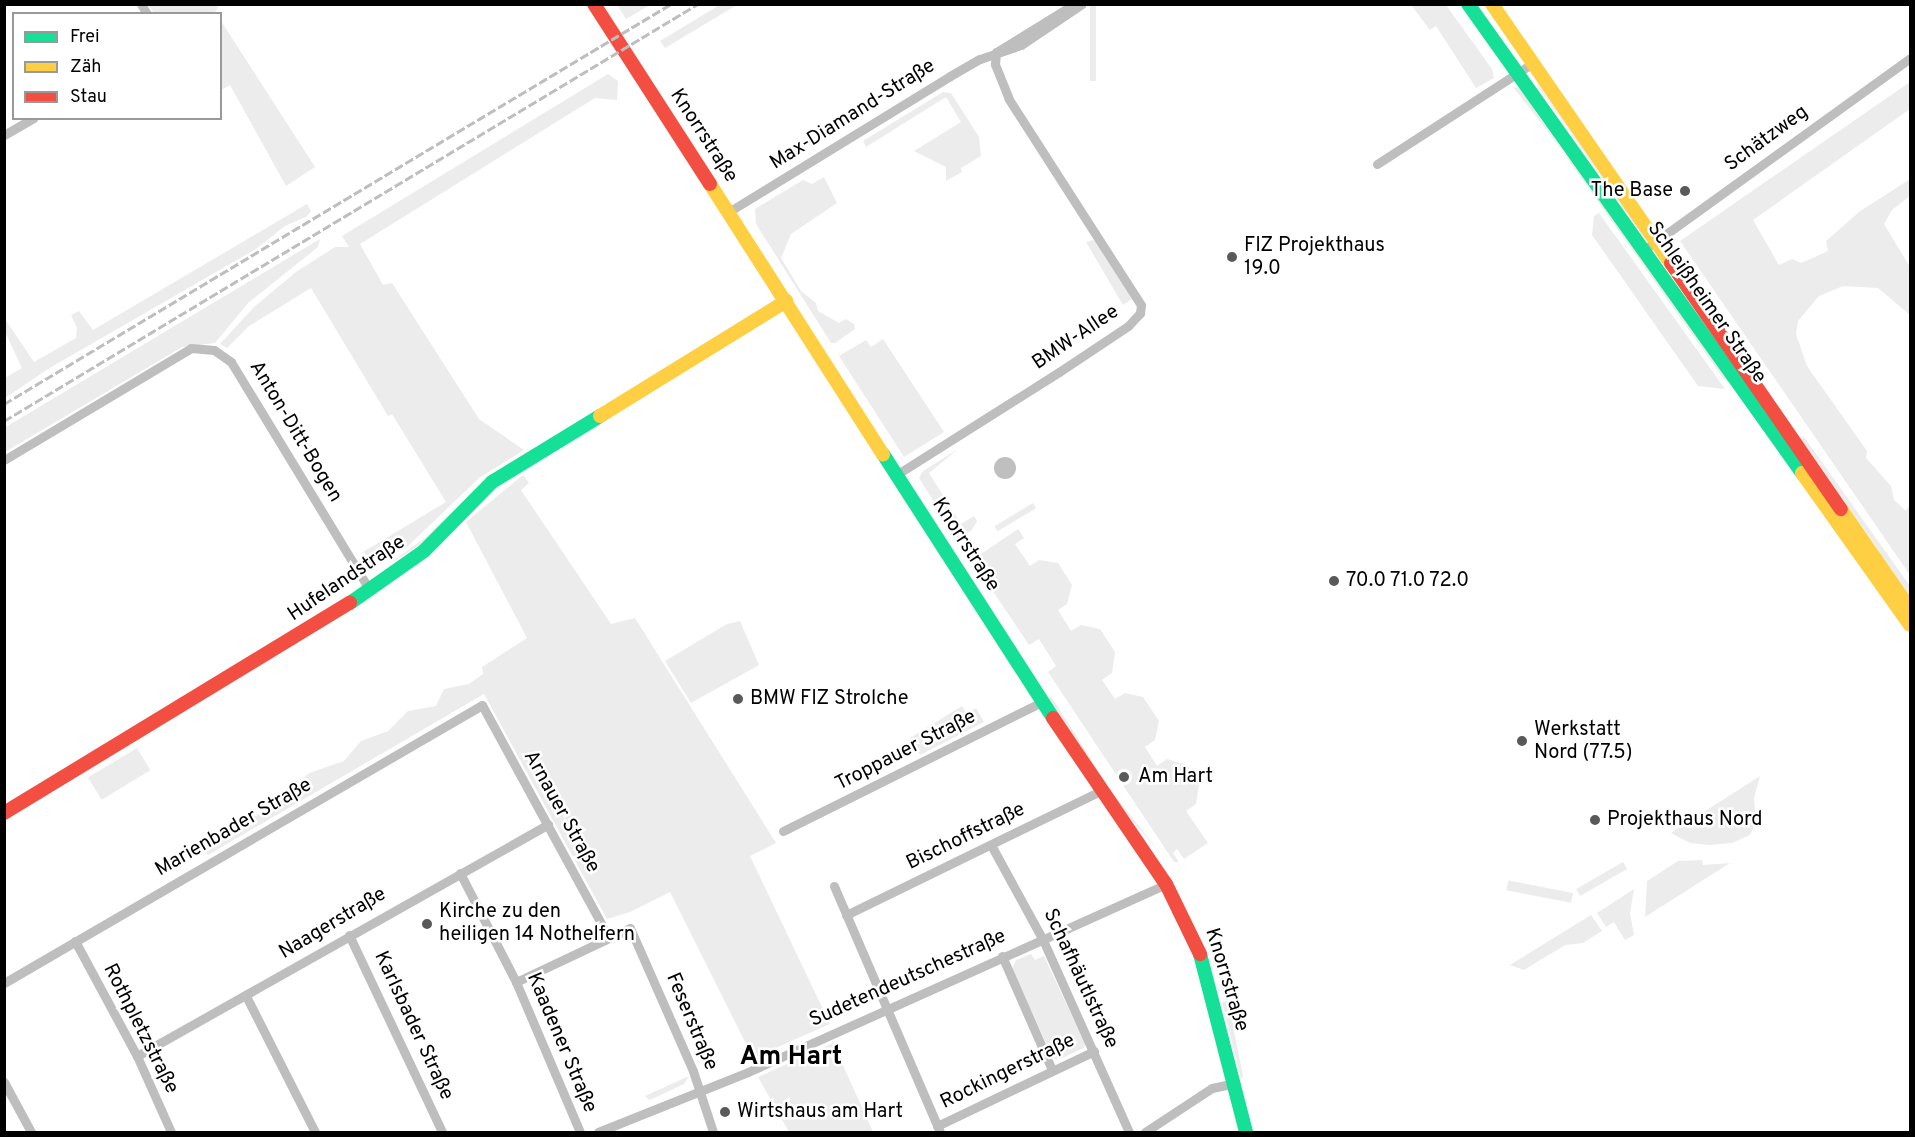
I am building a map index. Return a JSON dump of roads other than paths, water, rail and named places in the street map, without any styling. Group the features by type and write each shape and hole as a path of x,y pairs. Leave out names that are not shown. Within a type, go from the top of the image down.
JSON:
{"street":[{"name":"Knorrstraße","path":"594,4 730,212 1100,791 1166,884 1202,958 1246,1132"},
{"name":"Max-Diamand-Straße","path":"730,212 1074,4"},
{"name":"Max-Diamand-Straße","path":"996,52 1021,45 1082,4"},
{"name":"Schleißheimer Straße","path":"1468,4 1911,625"},
{"name":"Schleißheimer Straße","path":"1492,4 1911,609"},
{"name":"BMW-Allee","path":"896,475 1059,372 1128,326 1140,313 1135,295 1009,99 995,64 996,52"},
{"name":"Schätzweg","path":"1644,249 1911,57"},
{"path":"1377,164 1533,63"},
{"path":"4,135 30,120"},
{"name":"Hufelandstraße","path":"4,813 370,591 424,551 492,482 786,301"},
{"name":"Anton-Ditt-Bogen","path":"4,460 191,348 214,350 231,362 370,591"},
{"name":"Troppauer Straße","path":"783,831 1044,701"},
{"name":"Arnauer Straße","path":"482,705 609,938"},
{"name":"Marienbader Straße","path":"4,983 482,705"},
{"name":"Bischoffstraße","path":"846,915 1100,791"},
{"name":"Naagerstraße","path":"137,1056 548,824"},
{"name":"Schafhäutlstraße","path":"991,845 1043,940 1129,1132"},
{"name":"Kaadener Straße","path":"460,873 516,982 580,1132"},
{"name":"Sudetendeutschestraße","path":"598,1132 700,1091 1166,884"},
{"path":"834,886 885,1009 939,1129"},
{"name":"Feserstraße","path":"609,938 630,928 700,1091 713,1132"},
{"name":"Karlsbader Straße","path":"349,935 442,1132"},
{"path":"516,982 609,938"},
{"name":"Rothpletzstraße","path":"75,941 137,1056 171,1132"},
{"path":"1002,956 1052,1070"},
{"path":"246,996 315,1132"},
{"name":"Rockingerstraße","path":"939,1129 1052,1070 1094,1051"},
{"path":"4,1082 31,1132"},
{"path":"1145,1132 1212,1088 1235,1083"}],"railway":[{"path":"4,404 671,4"},
{"path":"4,421 698,4"}],"place":[{"name":"The Base","path":"1685,191"},
{"name":"FIZ Projekthaus 19.0","path":"1232,257"},
{"name":"70.0 71.0 72.0","path":"1334,581"},
{"name":"BMW FIZ Strolche","path":"738,699"},
{"name":"Werkstatt Nord (77.5)","path":"1522,741"},
{"name":"Am Hart","path":"1124,777"},
{"name":"Projekthaus Nord","path":"1595,820"},
{"name":"Kirche zu den heiligen 14 Nothelfern","path":"427,924"},
{"name":"Wirtshaus am Hart","path":"725,1112"}],"district":[{"name":"Am Hart","path":"791,1058"}]}
